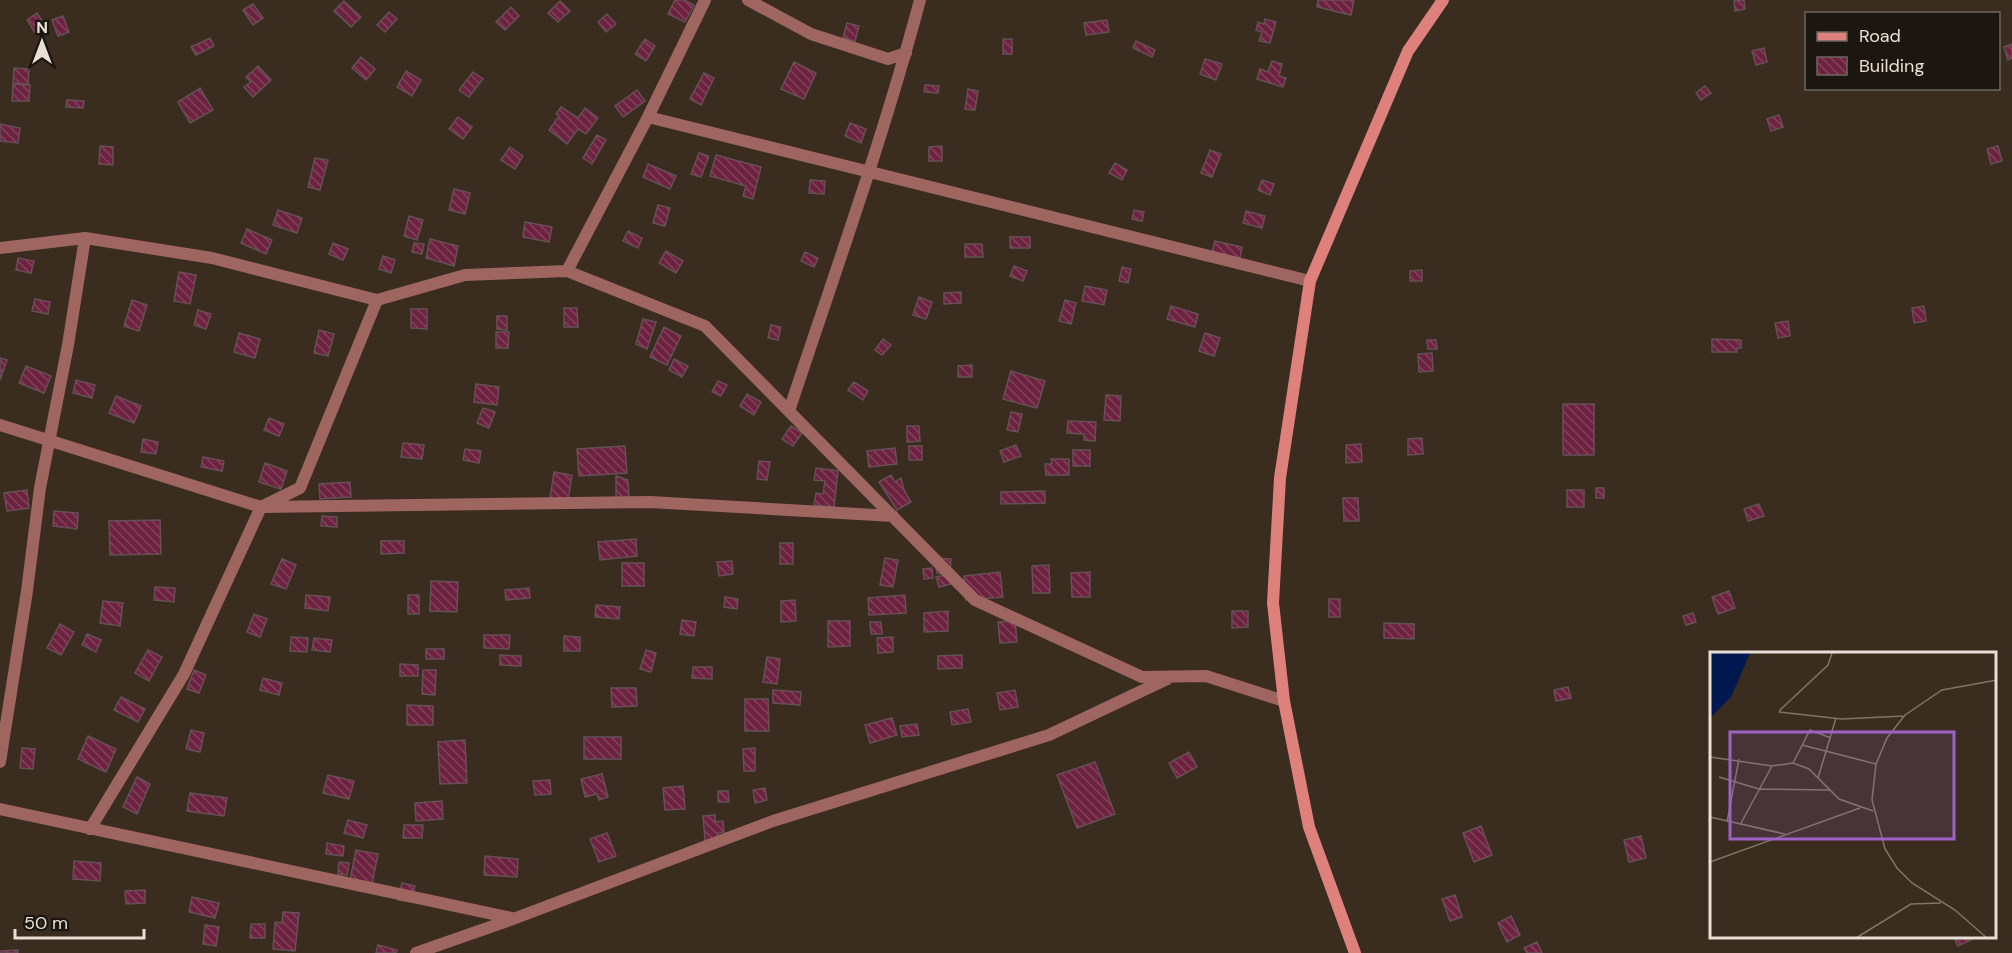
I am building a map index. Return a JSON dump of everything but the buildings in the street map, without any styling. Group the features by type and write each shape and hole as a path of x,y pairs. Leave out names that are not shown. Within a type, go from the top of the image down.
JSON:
{"main road":[{"path":"1355,953 1309,827 1284,701 1274,603 1280,478 1310,280 1408,51 1443,0"}],"street":[{"path":"567,272 648,117 705,0"},
{"path":"748,0 811,34 888,59 906,53"},
{"path":"789,411 869,171 920,0"},
{"path":"648,117 1310,280"},
{"path":"0,762 27,591 40,488 68,345 85,238"},
{"path":"0,248 85,238 212,258 377,300 465,275 567,272 705,326 975,600 1142,677 1206,676 1284,701"},
{"path":"90,829 184,674 261,507 300,488 377,300"},
{"path":"0,425 261,507 650,502 893,516"},
{"path":"416,953 773,822 1049,735 1174,676"},
{"path":"0,809 513,919"}]}
